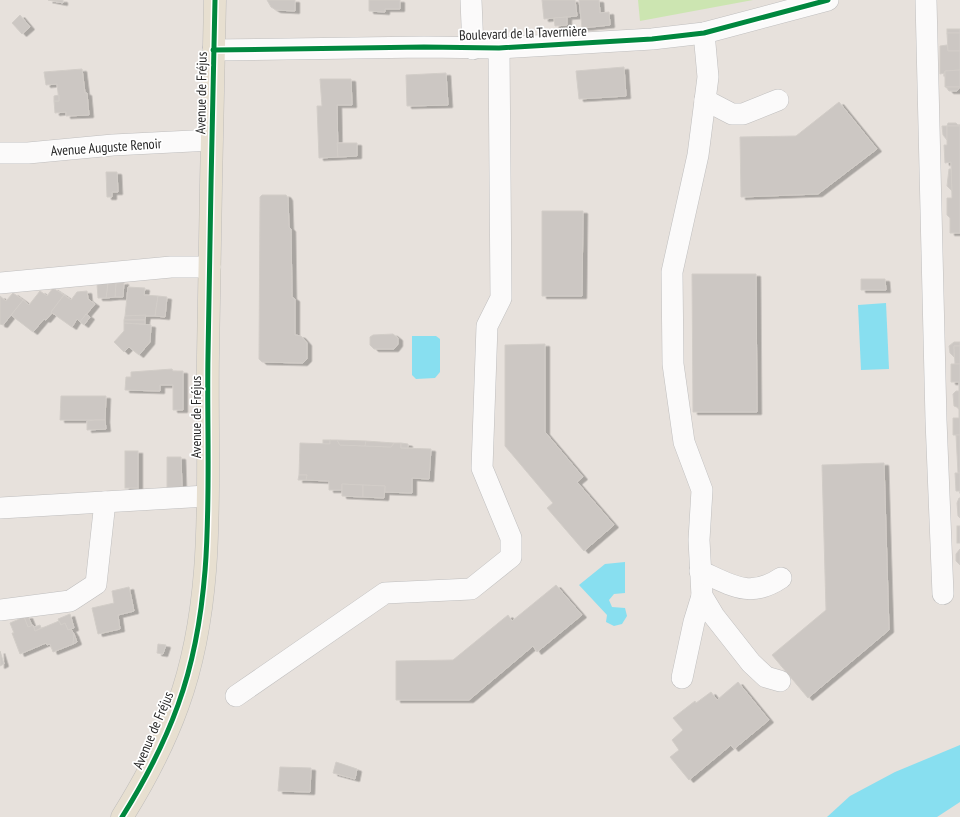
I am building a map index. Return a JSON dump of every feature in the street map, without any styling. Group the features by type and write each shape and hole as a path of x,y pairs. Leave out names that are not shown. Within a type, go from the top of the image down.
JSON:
{"main road":[{"name":"Avenue de Fréjus","path":"122,817 148,772 163,741 178,704 191,658 202,599 207,496 215,0"}],"street":[{"path":"471,0 472,49"},
{"name":"Boulevard de la Tavernière","path":"213,50 424,47 472,49 652,39 704,34 828,0"},
{"path":"926,0 936,420 943,594"},
{"path":"682,678 694,622 702,596 699,540 702,490 684,442 673,364 672,272 698,155 708,77 704,34"},
{"path":"236,696 385,593 471,589 511,557 511,538 482,468 487,326 501,298 499,48"},
{"path":"705,100 732,114 743,114 778,100"},
{"name":"Avenue Auguste Renoir","path":"0,153 28,153 113,145 212,140"},
{"path":"0,283 172,267 210,267"},
{"path":"0,508 207,496"},
{"path":"0,610 70,601 96,584 105,502"},
{"path":"700,571 732,586 750,590 762,588 782,578"},
{"path":"702,596 714,616 751,664 766,677 780,681"}],"green space":[{"path":"638,0 753,0 640,21"}],"water":[{"path":"886,303 889,369 861,370 858,305"},
{"path":"412,336 436,336 440,339 440,372 435,378 416,379 412,375"},
{"path":"625,562 625,593 614,594 609,600 612,607 625,608 627,616 622,624 614,626 606,622 607,615 579,585 605,564"},
{"path":"960,745 960,802 937,817 827,817 850,796 895,772"}],"building":[{"path":"48,0 63,0 63,3"},
{"path":"267,0 295,0 295,11 276,10 271,7"},
{"path":"369,0 400,0 400,9 385,9 385,12 369,11"},
{"path":"542,0 575,0 577,16 544,19"},
{"path":"579,0 599,0 600,13 609,12 610,25 582,28"},
{"path":"20,15 30,27 22,34 12,23"},
{"path":"567,17 567,25 555,26 554,18"},
{"path":"947,29 960,29 960,33 947,33"},
{"path":"947,33 960,33 960,51 948,51"},
{"path":"947,45 948,51 960,51 960,70 945,71 945,73 940,74 940,46"},
{"path":"624,67 626,96 579,99 576,71"},
{"path":"82,69 85,93 87,93 89,115 66,116 66,112 55,113 54,101 59,101 57,84 46,85 44,72"},
{"path":"960,70 960,87 945,87 945,71"},
{"path":"446,73 448,105 407,106 406,75"},
{"path":"320,79 351,79 352,105 337,105 338,157 319,158 317,106 322,106"},
{"path":"946,87 960,87 957,91 949,91"},
{"path":"59,95 59,101 54,101 54,96"},
{"path":"839,102 877,149 818,194 741,197 740,137 796,136"},
{"path":"948,123 956,123 959,126 947,126"},
{"path":"942,126 947,126 947,140 943,135"},
{"path":"947,126 960,126 960,233 950,233 950,218 947,215 947,198 952,198 951,162 945,163 944,145 947,145"},
{"path":"337,143 357,143 357,156 338,157"},
{"path":"949,169 951,169 952,191 947,186"},
{"path":"106,172 117,172 118,192 112,192 112,197 107,197"},
{"path":"262,195 286,195 288,198 289,227 291,229 292,297 295,299 295,335 301,336 307,343 307,359 303,363 262,362 259,359 260,197"},
{"path":"542,211 583,211 582,296 542,296"},
{"path":"692,274 756,274 757,412 693,412"},
{"path":"861,279 885,279 886,290 861,290"},
{"path":"124,282 123,297 115,297 116,283"},
{"path":"108,283 116,283 115,297 106,298"},
{"path":"108,283 106,298 98,298 97,284"},
{"path":"128,287 145,288 144,295 158,296 155,316 125,316"},
{"path":"53,288 64,295 51,312 52,313 46,320 44,319 33,332 11,315 23,300 29,305 40,291 47,296"},
{"path":"87,291 88,299 95,304 80,322 77,319 72,327 51,312 64,295 71,300 77,292"},
{"path":"13,293 23,300 3,325 0,324 0,296 6,301"},
{"path":"158,296 167,297 165,317 155,316"},
{"path":"86,314 90,317 84,325 80,322"},
{"path":"146,315 145,320 124,320 125,316"},
{"path":"124,320 145,320 145,324 124,323"},
{"path":"124,323 151,325 150,342 139,355 129,347 124,352 114,342 124,331"},
{"path":"393,334 398,338 398,344 394,349 374,349 370,345 370,337 373,335"},
{"path":"954,342 960,342 960,346 954,346 954,357 950,353 949,346"},
{"path":"545,344 545,432 583,477 577,482 614,525 584,551 547,508 553,503 505,446 505,345"},
{"path":"954,346 960,346 960,364 955,364"},
{"path":"951,364 960,364 960,435 953,435 953,418 959,418 959,382 951,382"},
{"path":"172,369 173,371 183,371 183,410 173,410 173,385 160,385 160,391 125,390 126,377 131,377 131,372"},
{"path":"956,391 959,391 959,408 954,406 953,394"},
{"path":"61,396 106,396 105,420 60,420"},
{"path":"105,420 106,429 87,430 87,421"},
{"path":"956,435 960,435 960,473 958,473"},
{"path":"323,440 330,440 330,444 323,444"},
{"path":"330,440 337,440 340,445 391,447 394,443 401,443 401,448 431,449 429,479 412,478 412,493 385,492 385,486 342,484 342,490 329,490 329,481 306,480 307,475 299,475 300,443 330,444"},
{"path":"337,440 366,441 365,446 340,445"},
{"path":"366,441 394,443 391,447 365,446"},
{"path":"401,443 408,444 408,448 401,448"},
{"path":"125,451 138,451 138,488 125,488"},
{"path":"167,457 181,457 182,488 167,488"},
{"path":"884,463 889,630 808,698 772,655 826,610 822,465"},
{"path":"955,473 960,473 960,491 956,491"},
{"path":"299,475 307,475 306,480 298,480"},
{"path":"342,484 363,485 363,497 342,496"},
{"path":"363,485 385,486 384,498 363,497"},
{"path":"959,498 960,518 958,516 957,503"},
{"path":"957,526 960,526 960,543 957,543"},
{"path":"960,549 960,565 956,561 956,554"},
{"path":"556,585 582,615 537,652 533,646 469,700 396,700 396,661 453,660 508,615 512,621"},
{"path":"129,587 134,611 118,615 120,629 98,634 92,608 114,603 112,591"},
{"path":"70,614 74,628 68,630 65,623 61,625 58,619"},
{"path":"28,616 32,626 28,627 24,617"},
{"path":"24,617 28,627 33,625 35,631 59,621 61,625 65,623 68,630 71,629 74,634 73,644 53,652 50,644 47,645 46,643 20,654 10,623"},
{"path":"40,625 41,628 35,631 34,627"},
{"path":"74,634 77,642 73,644"},
{"path":"158,644 166,645 163,654 157,653"},
{"path":"0,651 4,664 0,666"},
{"path":"738,682 769,720 734,749 731,745 689,780 670,757 679,750 672,740 683,730 673,718 695,701 696,703 711,692 717,700"},
{"path":"336,762 357,769 355,779 333,773"},
{"path":"280,767 311,768 310,792 278,791"}],"cycle path":[{"path":"122,817 153,762 178,705 191,663 205,577 208,488 208,356 215,0"},
{"path":"213,50 424,47 499,48 652,39 704,33 828,0"}]}
